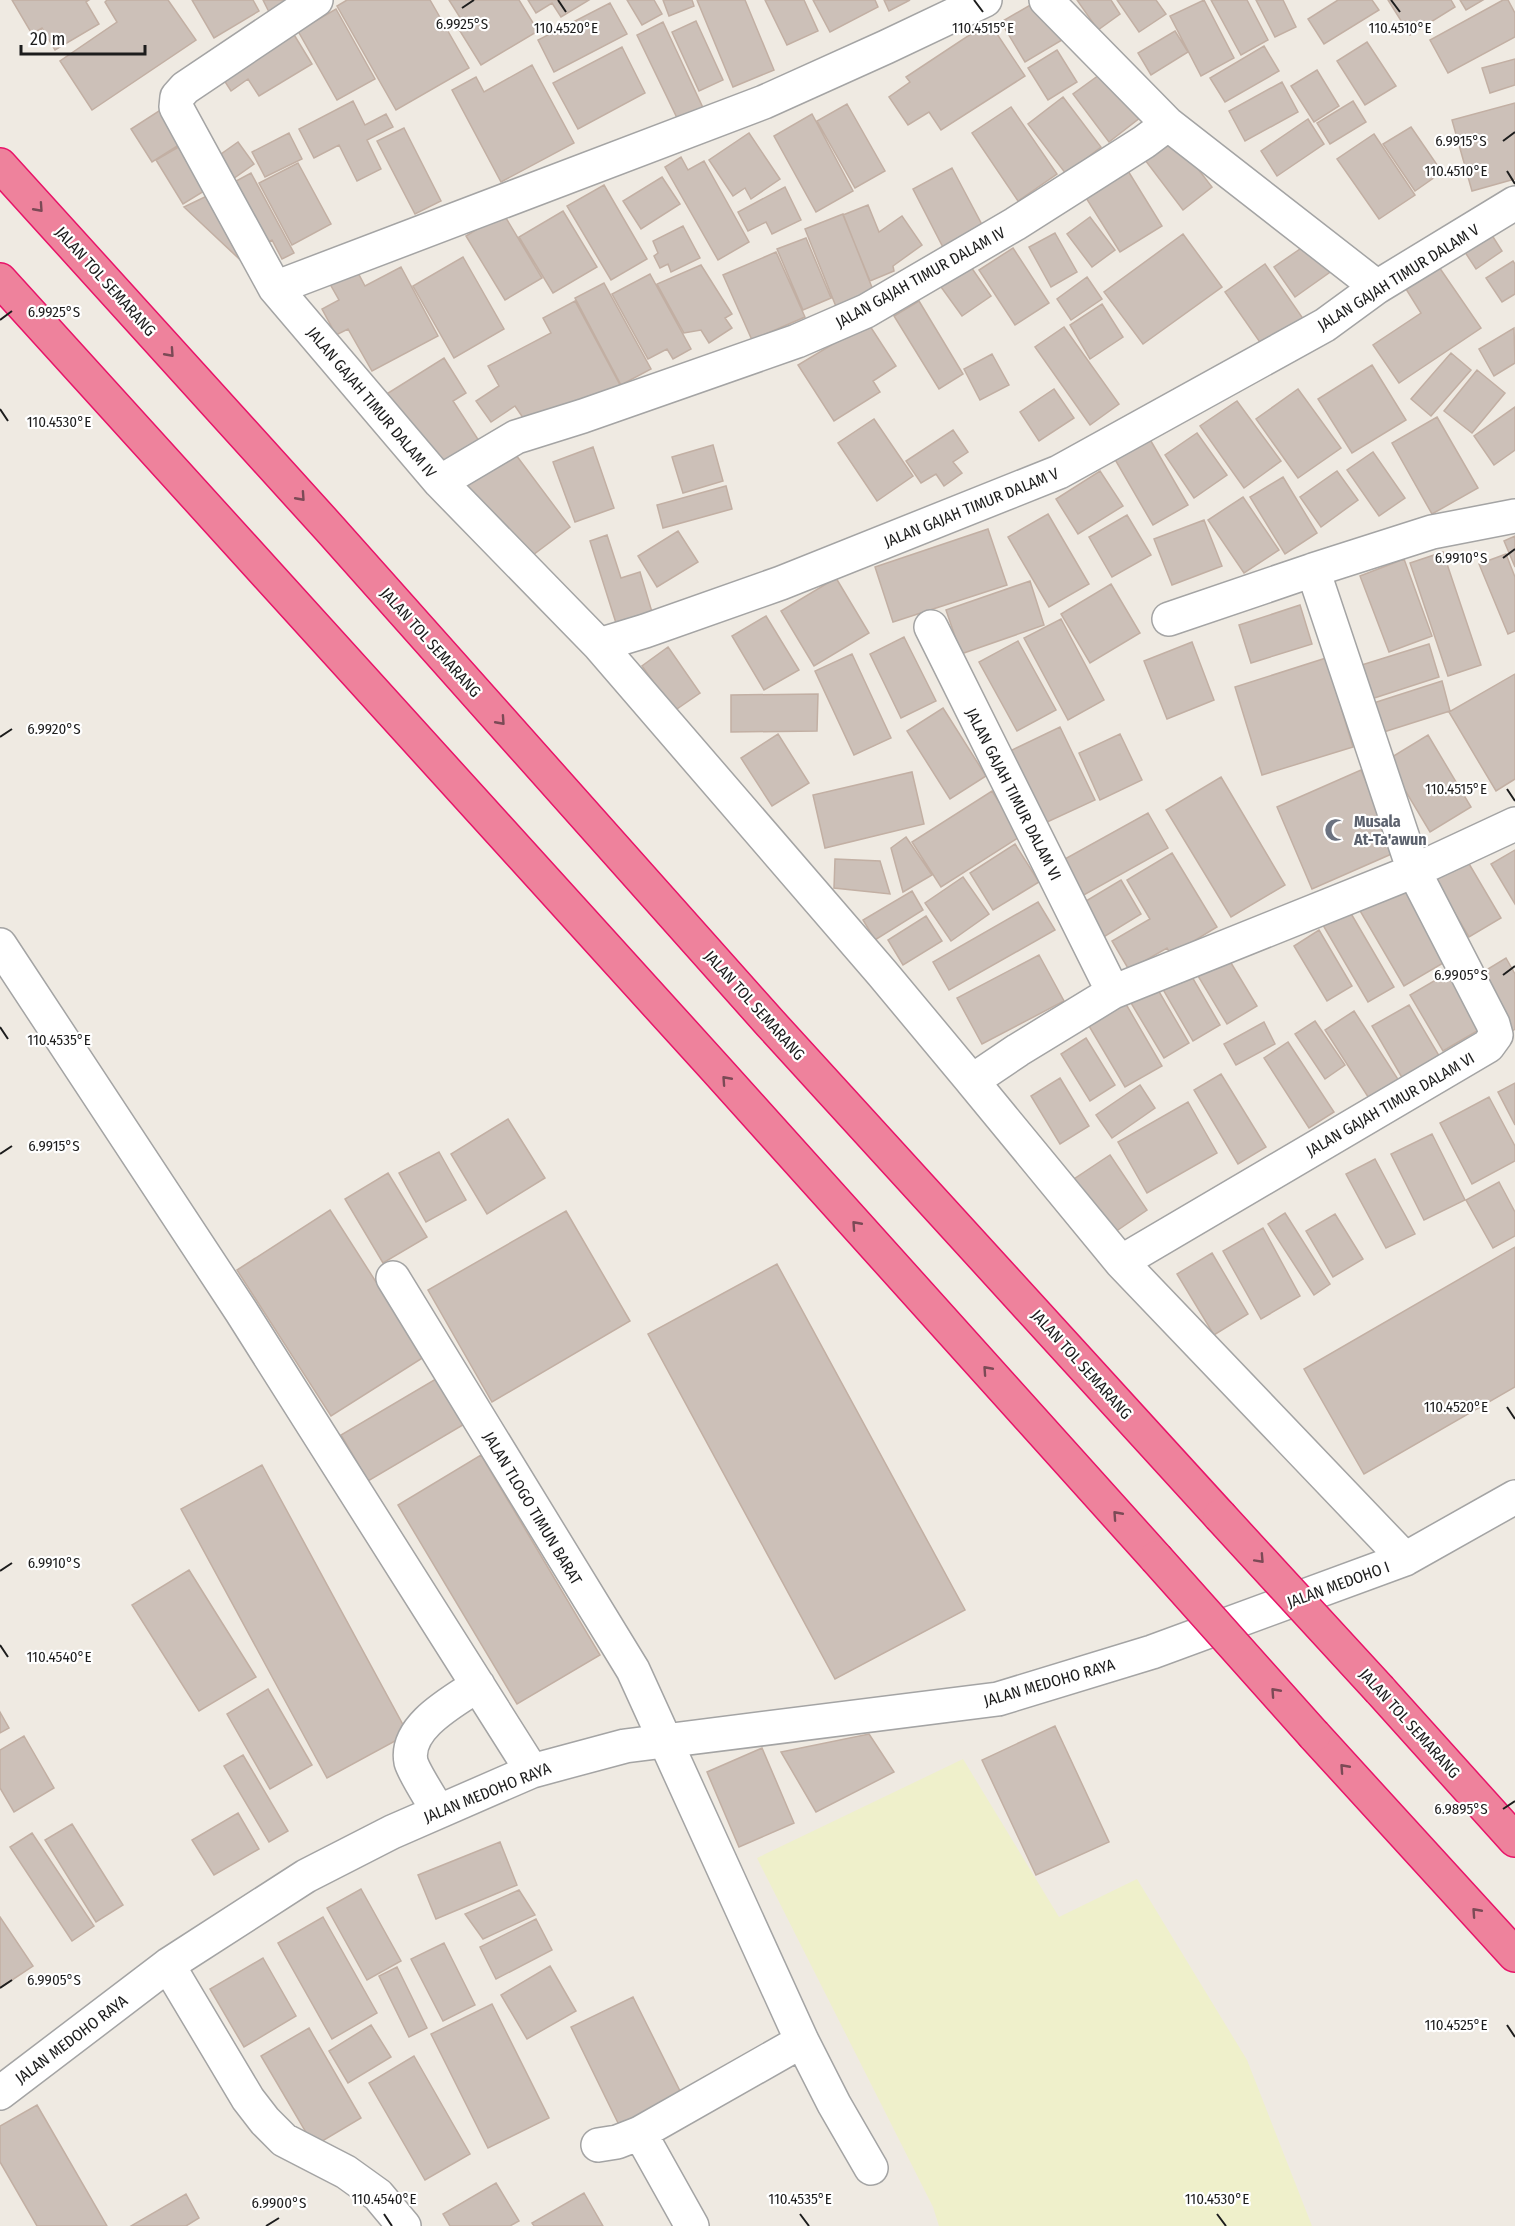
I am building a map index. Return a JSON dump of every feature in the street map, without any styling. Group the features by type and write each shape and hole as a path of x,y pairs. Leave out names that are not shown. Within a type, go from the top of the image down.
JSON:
{"highway":[{"name":"JALAN TOL SEMARANG","path":"0,165 330,529 770,1023 1515,1840"},
{"path":"0,280 1515,1955"}],"street":[{"name":"JALAN GAJAH TIMUR DALAM IV","path":"316,0 185,88 177,97 176,107 275,288 441,482 516,437 797,341 866,311 1015,224 1144,142 1168,124"},
{"path":"275,288 764,102 985,0"},
{"path":"1046,0 1168,124 1377,287"},
{"name":"JALAN GAJAH TIMUR DALAM V","path":"599,645 781,583 1059,472 1324,325 1377,287 1515,203"},
{"path":"441,482 599,645 882,973 1121,1262 1405,1559"},
{"path":"1169,619 1432,532 1515,516"},
{"name":"JALAN GAJAH TIMUR DALAM VI","path":"1121,1262 1488,1046 1496,1035 1493,1024 1414,871 1313,570"},
{"name":"JALAN GAJAH TIMUR DALAM VI","path":"931,627 1113,992"},
{"path":"972,1081 1113,992 1414,871 1515,824"},
{"path":"0,945 241,1311 532,1771"},
{"name":"JALAN TLOGO TIMUN BARAT","path":"393,1278 633,1670 801,2041 834,2104 872,2168"},
{"name":"JALAN MEDOHO I","path":"1152,1652 1405,1559 1515,1497"},
{"name":"JALAN MEDOHO RAYA","path":"0,2093 168,1965 306,1876 392,1832 532,1771 625,1746 666,1743 998,1699 1152,1652"},
{"path":"438,1811 411,1763 412,1743 423,1726 437,1713 478,1685"},
{"path":"168,1965 248,2099 265,2121 284,2140 346,2172 378,2195 404,2226"},
{"path":"598,2145 623,2140 640,2133 801,2041"},
{"path":"640,2133 692,2226"}],"green space":[{"path":"963,1759 1059,1917 1137,1879 1247,2060 1312,2226 939,2226 933,2207 757,1858"}],"building":[{"path":"12,0 89,0 86,2 99,24 55,50 42,28 32,34"},
{"path":"107,0 168,0 196,40 92,110 60,61 117,22 105,2"},
{"path":"192,0 253,0 259,11 214,38"},
{"path":"263,0 291,0 269,12"},
{"path":"347,0 430,0 469,68 396,110 337,6"},
{"path":"449,0 519,0 538,31 481,65 455,23 461,19"},
{"path":"528,0 589,0 561,17 552,3 536,13"},
{"path":"627,0 654,0 662,14 642,25"},
{"path":"663,0 692,0 694,6 669,16"},
{"path":"697,0 745,0 774,70 733,87"},
{"path":"765,0 804,0 818,31 787,45"},
{"path":"813,0 875,0 878,7 830,32"},
{"path":"884,0 910,0 889,11"},
{"path":"1039,0 1062,40 1025,62 1001,22"},
{"path":"1077,0 1111,0 1120,14 1098,30"},
{"path":"1117,0 1156,0 1166,14 1139,32"},
{"path":"1204,0 1234,58 1201,76 1170,16"},
{"path":"1211,0 1247,0 1268,40 1241,55"},
{"path":"1256,0 1283,0 1296,27 1275,37"},
{"path":"1338,0 1372,0 1379,10 1324,44 1308,19"},
{"path":"1388,0 1451,0 1455,7 1410,35"},
{"path":"1460,0 1483,0 1466,10"},
{"path":"1503,0 1508,0 1515,13 1515,37 1448,73 1430,40"},
{"path":"610,3 627,34 554,72 538,40"},
{"path":"336,9 375,79 337,100 298,31"},
{"path":"696,21 723,80 699,91 672,32"},
{"path":"663,22 704,110 679,122 637,35"},
{"path":"989,22 1025,76 941,130 929,112 908,125 889,97 910,82 906,77"},
{"path":"1175,31 1188,52 1151,75 1138,53"},
{"path":"293,33 312,64 259,96 248,79 231,91 220,74"},
{"path":"1367,42 1396,86 1365,105 1337,61"},
{"path":"1264,46 1279,71 1225,102 1210,78"},
{"path":"622,47 645,93 578,129 553,83"},
{"path":"1057,50 1077,82 1048,100 1028,68"},
{"path":"1515,59 1515,85 1490,93 1482,68"},
{"path":"532,65 574,143 501,182 452,90 476,77 484,92"},
{"path":"1106,70 1141,117 1109,142 1073,94"},
{"path":"1317,70 1339,106 1314,122 1291,86"},
{"path":"1282,82 1298,112 1245,141 1229,111"},
{"path":"1063,97 1101,147 1066,174 1028,124"},
{"path":"353,101 365,125 386,114 393,127 367,140 381,169 357,181 339,145 314,158 299,129"},
{"path":"1353,101 1366,122 1330,144 1317,123"},
{"path":"1515,103 1515,179 1472,191 1452,120"},
{"path":"847,104 885,171 855,188 817,121"},
{"path":"1011,107 1057,174 1018,201 972,133"},
{"path":"162,109 182,143 152,162 131,129"},
{"path":"812,114 853,191 816,212 774,136"},
{"path":"1308,119 1324,144 1277,176 1261,151"},
{"path":"1411,127 1442,172 1415,191 1383,144"},
{"path":"404,128 441,201 415,214 377,141"},
{"path":"289,133 302,159 265,177 252,152"},
{"path":"749,133 780,179 751,199 745,188 733,196 709,160"},
{"path":"1374,134 1415,195 1379,219 1337,159"},
{"path":"1174,138 1212,187 1183,210 1145,160"},
{"path":"238,142 254,164 223,186 207,164"},
{"path":"182,145 209,188 183,204 156,160"},
{"path":"681,157 688,170 704,161 749,242 718,260 665,167"},
{"path":"298,163 331,224 292,245 259,183"},
{"path":"1125,166 1162,226 1120,252 1083,193"},
{"path":"952,168 988,236 948,257 913,189"},
{"path":"251,173 294,253 282,259 272,240 256,249 223,188"},
{"path":"662,177 680,204 641,229 623,201"},
{"path":"604,185 647,259 611,280 567,206"},
{"path":"785,187 801,220 772,234 766,222 748,231 738,212"},
{"path":"211,194 252,271 184,207"},
{"path":"868,205 879,232 902,216 922,245 893,266 894,271 870,281 843,215"},
{"path":"563,211 597,267 553,293 519,237"},
{"path":"503,213 542,278 505,300 466,236"},
{"path":"843,214 875,295 837,309 805,229"},
{"path":"1090,217 1115,250 1092,267 1067,234"},
{"path":"683,226 700,258 671,272 668,264 660,268 654,256 658,253 653,241"},
{"path":"1488,229 1502,251 1476,269 1461,246"},
{"path":"1055,233 1077,272 1051,287 1029,247"},
{"path":"1183,234 1222,287 1143,344 1104,292"},
{"path":"806,238 831,298 803,310 777,249"},
{"path":"1313,240 1333,270 1295,297 1274,267"},
{"path":"1013,248 1049,303 1015,325 979,270"},
{"path":"776,252 805,317 752,340 723,275"},
{"path":"463,257 504,329 454,358 413,286"},
{"path":"1513,261 1515,264 1515,294 1502,302 1486,278"},
{"path":"1265,264 1304,320 1264,348 1225,292"},
{"path":"701,265 732,314 725,318 732,328 709,343 701,330 684,333 657,284"},
{"path":"401,267 438,336 372,371 348,329 336,335 322,309 339,300 330,284 356,269 365,286"},
{"path":"971,267 991,296 962,316 941,287"},
{"path":"1439,267 1481,328 1399,383 1373,345 1421,313 1406,289"},
{"path":"650,274 691,349 673,359 667,349 648,359 612,294"},
{"path":"1087,277 1102,299 1071,320 1057,299"},
{"path":"604,283 651,369 621,385 575,298"},
{"path":"575,301 620,385 592,401 526,422 515,406 491,422 476,401 499,386 488,366 551,333 543,318"},
{"path":"919,301 963,374 939,389 894,316"},
{"path":"1102,304 1123,337 1090,359 1070,325"},
{"path":"868,323 896,366 873,381 880,392 834,421 798,365"},
{"path":"1064,327 1119,404 1090,425 1035,347"},
{"path":"1514,328 1515,363 1494,376 1479,349"},
{"path":"1451,353 1471,370 1431,416 1411,399"},
{"path":"992,354 1009,385 980,400 964,369"},
{"path":"444,358 466,393 453,401 481,444 435,473 385,395"},
{"path":"1372,365 1406,420 1352,453 1318,399"},
{"path":"1477,370 1505,393 1472,433 1444,411"},
{"path":"1054,389 1074,418 1039,441 1020,412"},
{"path":"1298,389 1341,448 1298,478 1256,419"},
{"path":"1237,401 1281,461 1244,488 1200,426"},
{"path":"1515,407 1515,450 1494,465 1474,436"},
{"path":"1437,417 1478,488 1432,514 1392,443"},
{"path":"874,419 913,476 877,501 838,443"},
{"path":"953,430 968,452 953,462 962,473 944,486 936,474 921,483 906,461"},
{"path":"1197,433 1227,475 1194,498 1165,455"},
{"path":"1148,436 1188,505 1153,525 1113,456"},
{"path":"713,445 723,481 683,493 672,457"},
{"path":"593,447 614,508 575,522 553,462"},
{"path":"513,451 570,527 525,561 467,485"},
{"path":"1373,452 1405,498 1379,516 1347,470"},
{"path":"1100,471 1123,506 1078,534 1056,499"},
{"path":"1337,471 1358,500 1321,527 1300,497"},
{"path":"1283,477 1317,533 1285,554 1250,497"},
{"path":"726,486 732,509 663,528 657,505"},
{"path":"1243,497 1279,550 1244,573 1208,520"},
{"path":"1048,514 1089,584 1049,607 1008,537"},
{"path":"1127,515 1151,555 1112,577 1089,537"},
{"path":"1204,520 1222,566 1172,585 1154,539"},
{"path":"988,529 1007,585 893,622 875,567"},
{"path":"678,531 698,562 657,587 638,556"},
{"path":"607,535 621,578 640,572 652,612 616,623 590,541"},
{"path":"1515,536 1515,567 1504,541"},
{"path":"1443,552 1481,665 1448,676 1410,563"},
{"path":"1506,554 1515,577 1515,631 1508,634 1479,564"},
{"path":"1404,559 1432,636 1389,652 1360,576"},
{"path":"836,578 869,633 814,666 781,611"},
{"path":"1030,581 1044,625 961,654 946,610"},
{"path":"1111,584 1140,633 1090,663 1061,614"},
{"path":"1300,605 1312,644 1251,663 1239,625"},
{"path":"766,616 799,670 764,690 732,636"},
{"path":"1061,619 1104,700 1068,720 1024,638"},
{"path":"904,637 936,701 901,718 870,654"},
{"path":"1018,641 1056,710 1017,731 979,662"},
{"path":"1192,642 1214,700 1167,719 1144,661"},
{"path":"1429,644 1439,677 1362,702 1352,668"},
{"path":"668,647 700,693 674,711 642,666"},
{"path":"852,654 891,738 854,755 815,671"},
{"path":"1326,658 1353,747 1262,775 1235,687"},
{"path":"1515,674 1515,779 1496,791 1449,712"},
{"path":"1442,681 1450,711 1371,736 1361,707"},
{"path":"818,694 817,731 731,732 731,695"},
{"path":"943,708 986,776 950,799 907,731"},
{"path":"1060,727 1095,800 1045,823 1010,751"},
{"path":"778,734 809,783 772,806 741,758"},
{"path":"1120,734 1142,780 1100,800 1079,753"},
{"path":"1428,735 1471,807 1430,832 1387,760"},
{"name":"Musala At-Ta'awun","path":"1361,770 1396,852 1312,889 1277,807"},
{"path":"912,772 924,824 825,848 813,795"},
{"path":"1221,777 1285,885 1231,917 1166,810"},
{"path":"992,791 1021,836 941,887 912,842"},
{"path":"1148,813 1168,848 1082,896 1063,860"},
{"path":"906,837 932,875 903,892 891,848"},
{"path":"1015,844 1039,882 993,910 970,873"},
{"path":"1515,850 1515,904 1491,864"},
{"path":"1172,853 1217,927 1171,955 1167,948 1129,970 1112,941 1150,919 1127,880"},
{"path":"1465,857 1501,918 1469,937 1433,877"},
{"path":"835,859 880,861 890,894 834,888"},
{"path":"963,877 989,914 951,941 925,903"},
{"path":"1121,880 1141,914 1102,938 1081,904"},
{"path":"1405,882 1450,959 1404,986 1359,909"},
{"path":"912,891 923,910 875,940 863,920"},
{"path":"1038,902 1055,930 949,990 933,962"},
{"path":"1346,905 1394,987 1368,1002 1320,920"},
{"path":"926,916 942,941 903,965 888,940"},
{"path":"1319,930 1352,986 1327,1001 1294,946"},
{"path":"1225,953 1257,1006 1227,1024 1195,971"},
{"path":"1039,955 1064,1001 982,1044 957,998"},
{"path":"1506,958 1515,974 1515,1029 1511,1032 1478,975"},
{"path":"1188,970 1220,1025 1193,1041 1161,986"},
{"path":"1451,971 1484,1027 1443,1051 1410,995"},
{"path":"1154,983 1189,1043 1164,1058 1128,998"},
{"path":"1123,999 1162,1066 1125,1087 1086,1021"},
{"path":"1409,1005 1441,1059 1404,1081 1372,1026"},
{"path":"1354,1011 1401,1084 1372,1103 1325,1030"},
{"path":"1315,1021 1345,1065 1325,1079 1295,1034"},
{"path":"1264,1022 1275,1044 1236,1065 1224,1044"},
{"path":"1086,1038 1115,1085 1090,1101 1061,1054"},
{"path":"1288,1042 1334,1112 1309,1128 1264,1058"},
{"path":"1221,1074 1266,1147 1238,1164 1194,1090"},
{"path":"1060,1078 1089,1126 1060,1144 1031,1096"},
{"path":"1515,1083 1515,1125 1498,1092"},
{"path":"1140,1085 1155,1108 1112,1138 1096,1115"},
{"path":"1489,1097 1515,1146 1515,1161 1472,1184 1440,1123"},
{"path":"1188,1102 1217,1153 1147,1193 1118,1142"},
{"path":"508,1119 545,1178 487,1214 451,1154"},
{"path":"1432,1134 1465,1200 1424,1220 1391,1154"},
{"path":"439,1152 466,1200 426,1222 399,1173"},
{"path":"1110,1155 1147,1210 1112,1234 1074,1179"},
{"path":"1375,1159 1415,1234 1386,1248 1346,1174"},
{"path":"388,1173 427,1237 383,1263 345,1199"},
{"path":"1499,1182 1515,1212 1515,1236 1493,1248 1466,1200"},
{"path":"330,1210 424,1357 331,1416 237,1270"},
{"path":"566,1211 630,1321 492,1402 428,1290"},
{"path":"1285,1213 1330,1284 1314,1295 1268,1224"},
{"path":"1335,1214 1363,1259 1333,1277 1306,1231"},
{"path":"1263,1228 1300,1296 1261,1319 1223,1251"},
{"path":"1515,1247 1515,1387 1364,1474 1304,1369"},
{"path":"1212,1253 1248,1314 1214,1335 1177,1274"},
{"path":"777,1264 965,1610 835,1679 648,1334"},
{"path":"446,1373 473,1419 368,1481 341,1435"},
{"path":"481,1455 600,1655 517,1704 398,1505"},
{"path":"262,1465 408,1734 327,1778 181,1509"},
{"path":"189,1570 256,1677 199,1711 132,1605"},
{"path":"268,1689 312,1765 270,1789 227,1714"},
{"path":"0,1712 9,1728 0,1733"},
{"path":"1055,1726 1109,1842 1036,1875 982,1760"},
{"path":"869,1734 894,1772 816,1812 781,1752"},
{"path":"24,1736 54,1788 14,1812 0,1788 0,1750"},
{"path":"762,1748 794,1823 739,1847 707,1772"},
{"path":"243,1755 288,1831 269,1842 224,1766"},
{"path":"238,1813 259,1849 214,1875 192,1840"},
{"path":"72,1824 123,1905 96,1922 45,1840"},
{"path":"32,1833 94,1926 72,1941 10,1847"},
{"path":"500,1842 517,1885 436,1919 418,1875"},
{"path":"361,1889 401,1961 367,1980 327,1908"},
{"path":"519,1890 535,1915 483,1939 465,1914"},
{"path":"0,1917 33,1966 0,1988"},
{"path":"323,1917 377,2013 332,2039 278,1943"},
{"path":"536,1919 552,1950 496,1979 480,1947"},
{"path":"444,1943 475,2005 443,2021 411,1959"},
{"path":"263,1958 296,2016 244,2047 210,1989"},
{"path":"550,1966 576,2011 527,2039 501,1995"},
{"path":"397,1967 427,2028 409,2037 379,1976"},
{"path":"633,1997 682,2095 620,2127 571,2027"},
{"path":"492,2004 549,2118 488,2148 431,2034"},
{"path":"371,2025 391,2057 348,2083 329,2051"},
{"path":"309,2028 361,2118 314,2146 261,2056"},
{"path":"414,2056 470,2154 425,2180 369,2083"},
{"path":"37,2105 107,2226 37,2226 0,2162 0,2126"},
{"path":"496,2183 519,2221 510,2226 450,2226 443,2214"},
{"path":"584,2193 603,2226 534,2226 532,2223"},
{"path":"186,2194 199,2218 186,2226 131,2226"}],"place":[{"name":"Musala At-Ta'awun","path":"1336,830"}]}
